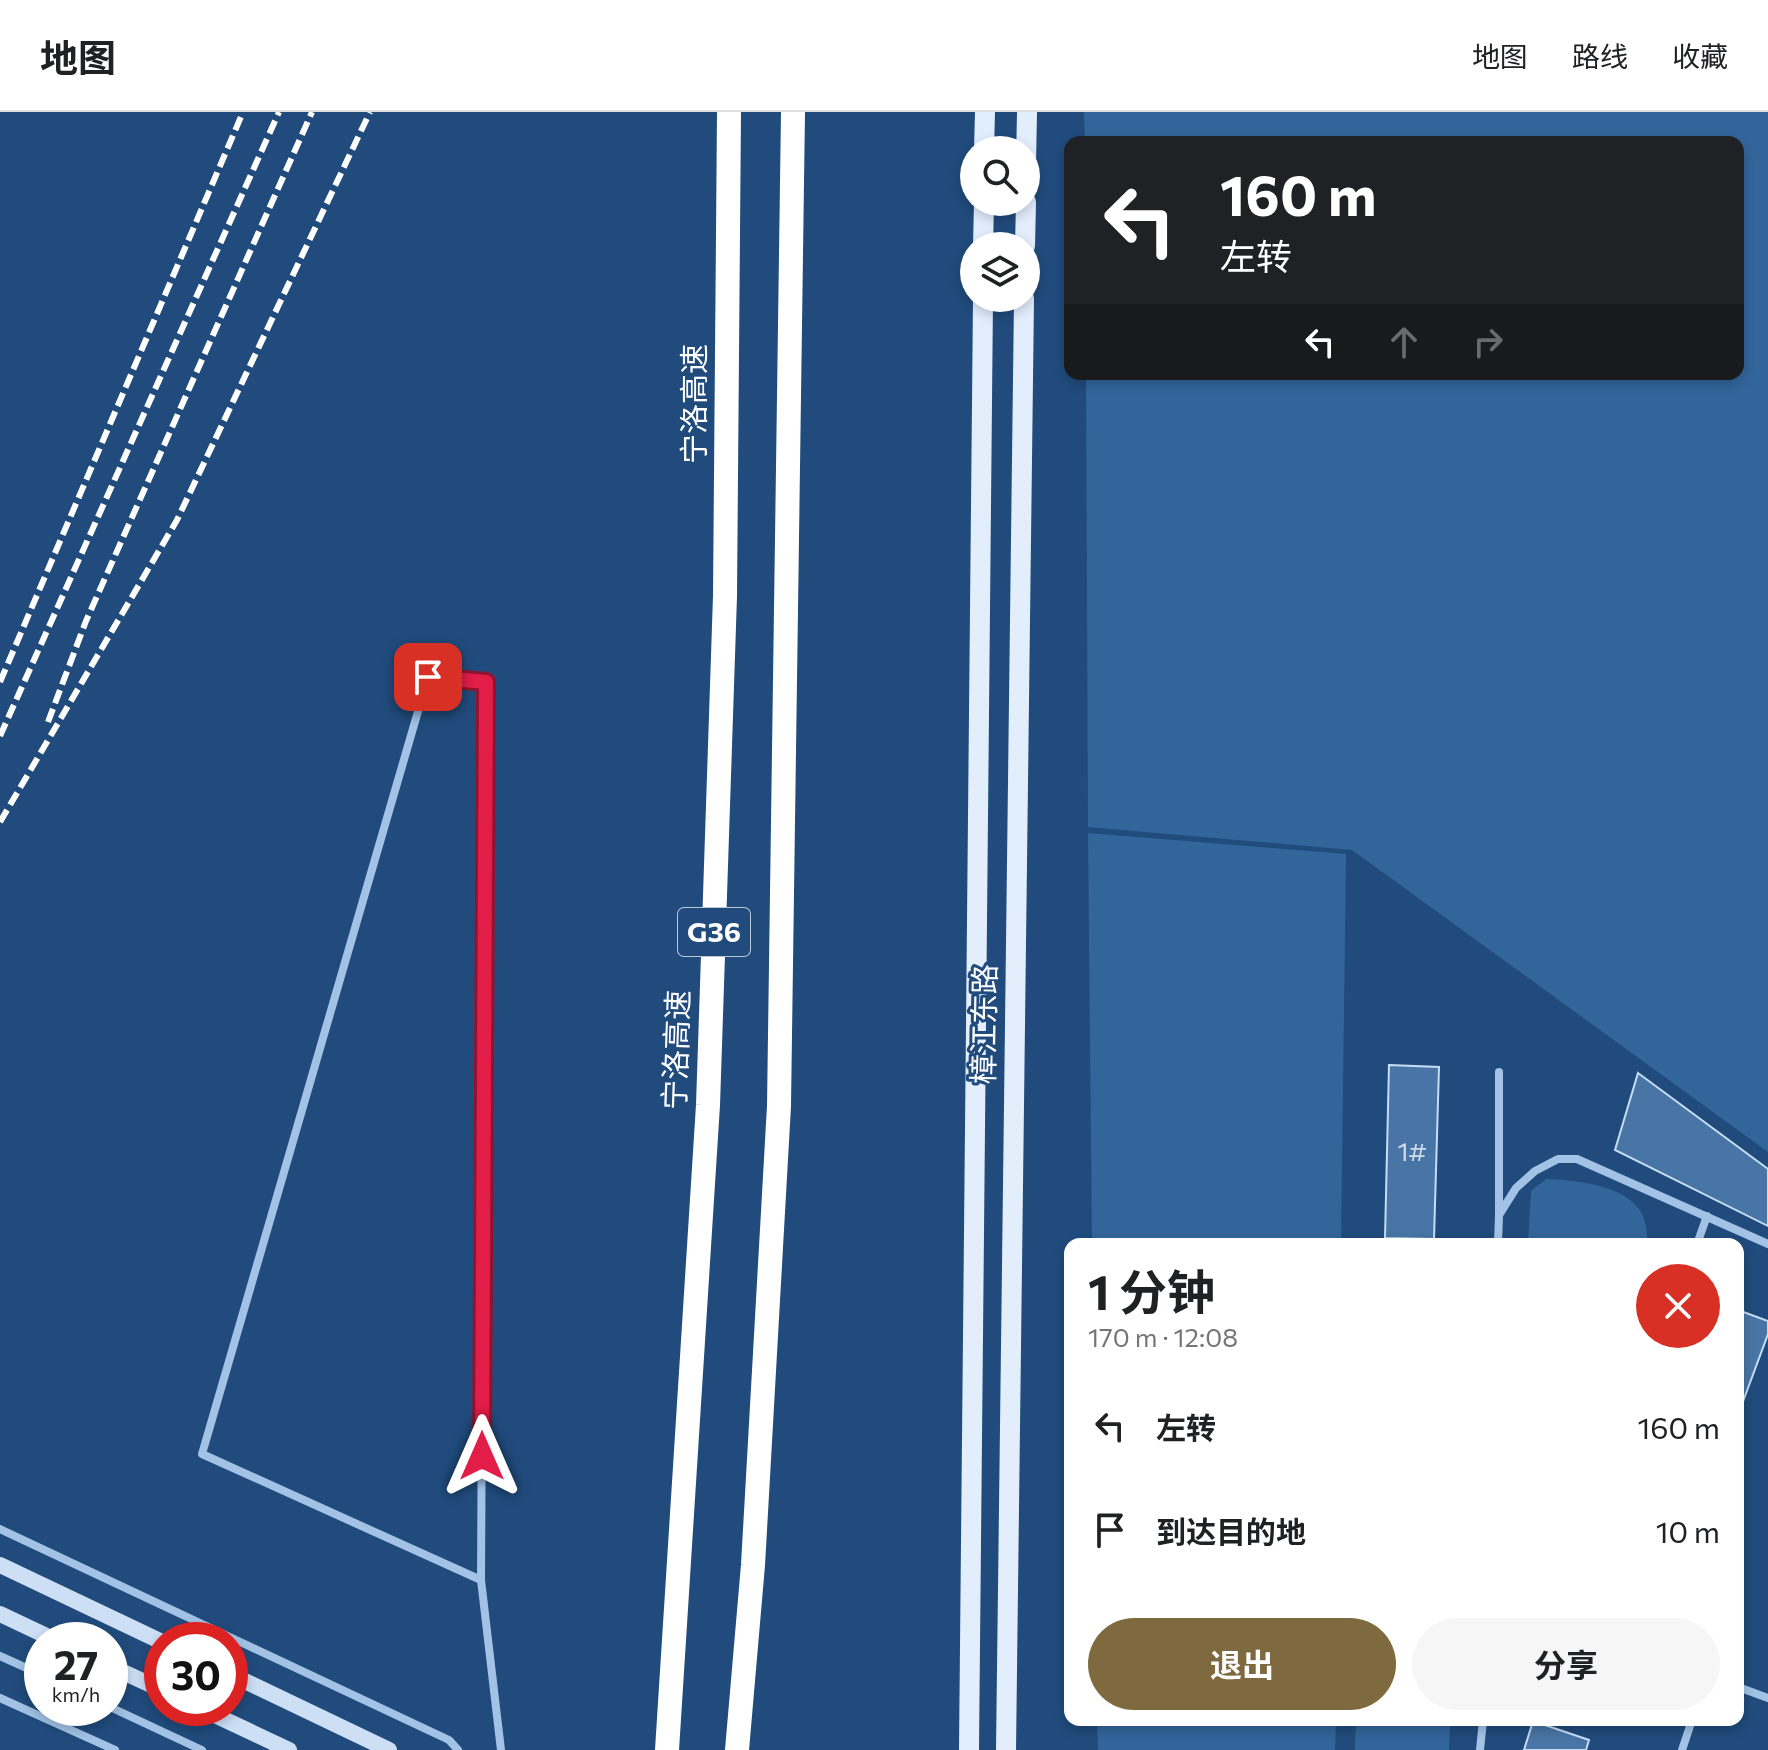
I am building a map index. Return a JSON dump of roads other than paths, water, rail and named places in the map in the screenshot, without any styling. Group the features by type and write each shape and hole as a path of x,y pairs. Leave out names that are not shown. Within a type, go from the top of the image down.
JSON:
{"highway":[{"name":"宁洛高速","path":"667,1750 708,1089 725,596 729,112"},
{"name":"G36","path":"737,1750 753,1565 779,1106 793,112"}],"main road":[{"path":"984,136 985,112"},
{"path":"1027,112 1027,136"},
{"name":"樟江东路","path":"969,1750 983,312"},
{"name":"樟江东路","path":"1006,1750 1024,312"},
{"path":"0,1565 144,1633"},
{"path":"0,1614 24,1625"},
{"path":"248,1683 389,1750"},
{"path":"238,1726 289,1750"}],"street":[{"path":"481,1580 202,1454 428,677 486,682 481,1580 501,1750"},
{"path":"1498,1238 1499,1072"},
{"path":"1499,1215 1516,1188 1535,1171 1558,1159 1577,1159 1768,1244"},
{"path":"1699,1238 1707,1216"},
{"path":"0,1529 449,1740 458,1750"},
{"path":"0,1656 24,1667"},
{"path":"1744,1689 1766,1697 1768,1685"},
{"path":"0,1698 115,1750"},
{"path":"128,1715 202,1750"},
{"path":"1480,1750 1482,1726"},
{"path":"1682,1750 1690,1726"}],"railway":[{"path":"0,682 243,112"},
{"path":"0,736 279,112"},
{"path":"48,722 86,621 312,112"},
{"path":"0,822 177,520 370,112"}]}
